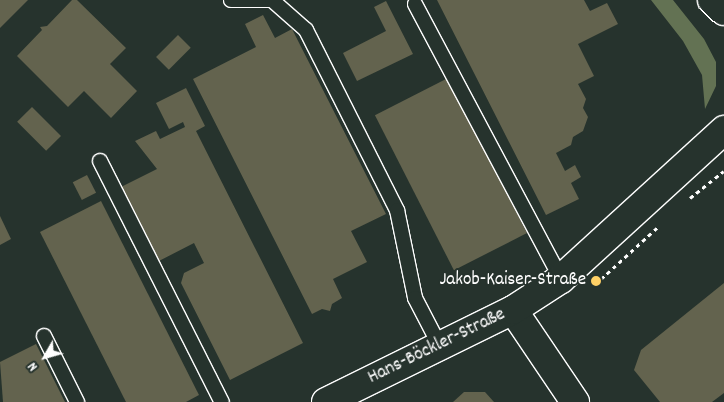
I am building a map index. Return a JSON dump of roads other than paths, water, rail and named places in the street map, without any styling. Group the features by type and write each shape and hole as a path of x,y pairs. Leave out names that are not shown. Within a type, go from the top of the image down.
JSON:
{"street":[{"path":"712,0 724,12"},
{"name":"Hans-Böckler-Straße","path":"326,402 513,310 561,279 724,130"},
{"path":"513,310 571,401"}],"lane":[{"path":"231,0 272,0 306,30 397,210 415,298 440,346"},
{"path":"415,4 561,279"},
{"path":"100,161 222,402"},
{"path":"44,336 77,402"}],"place":[{"name":"Jakob-Kaiser-Straße","path":"596,281"}]}
